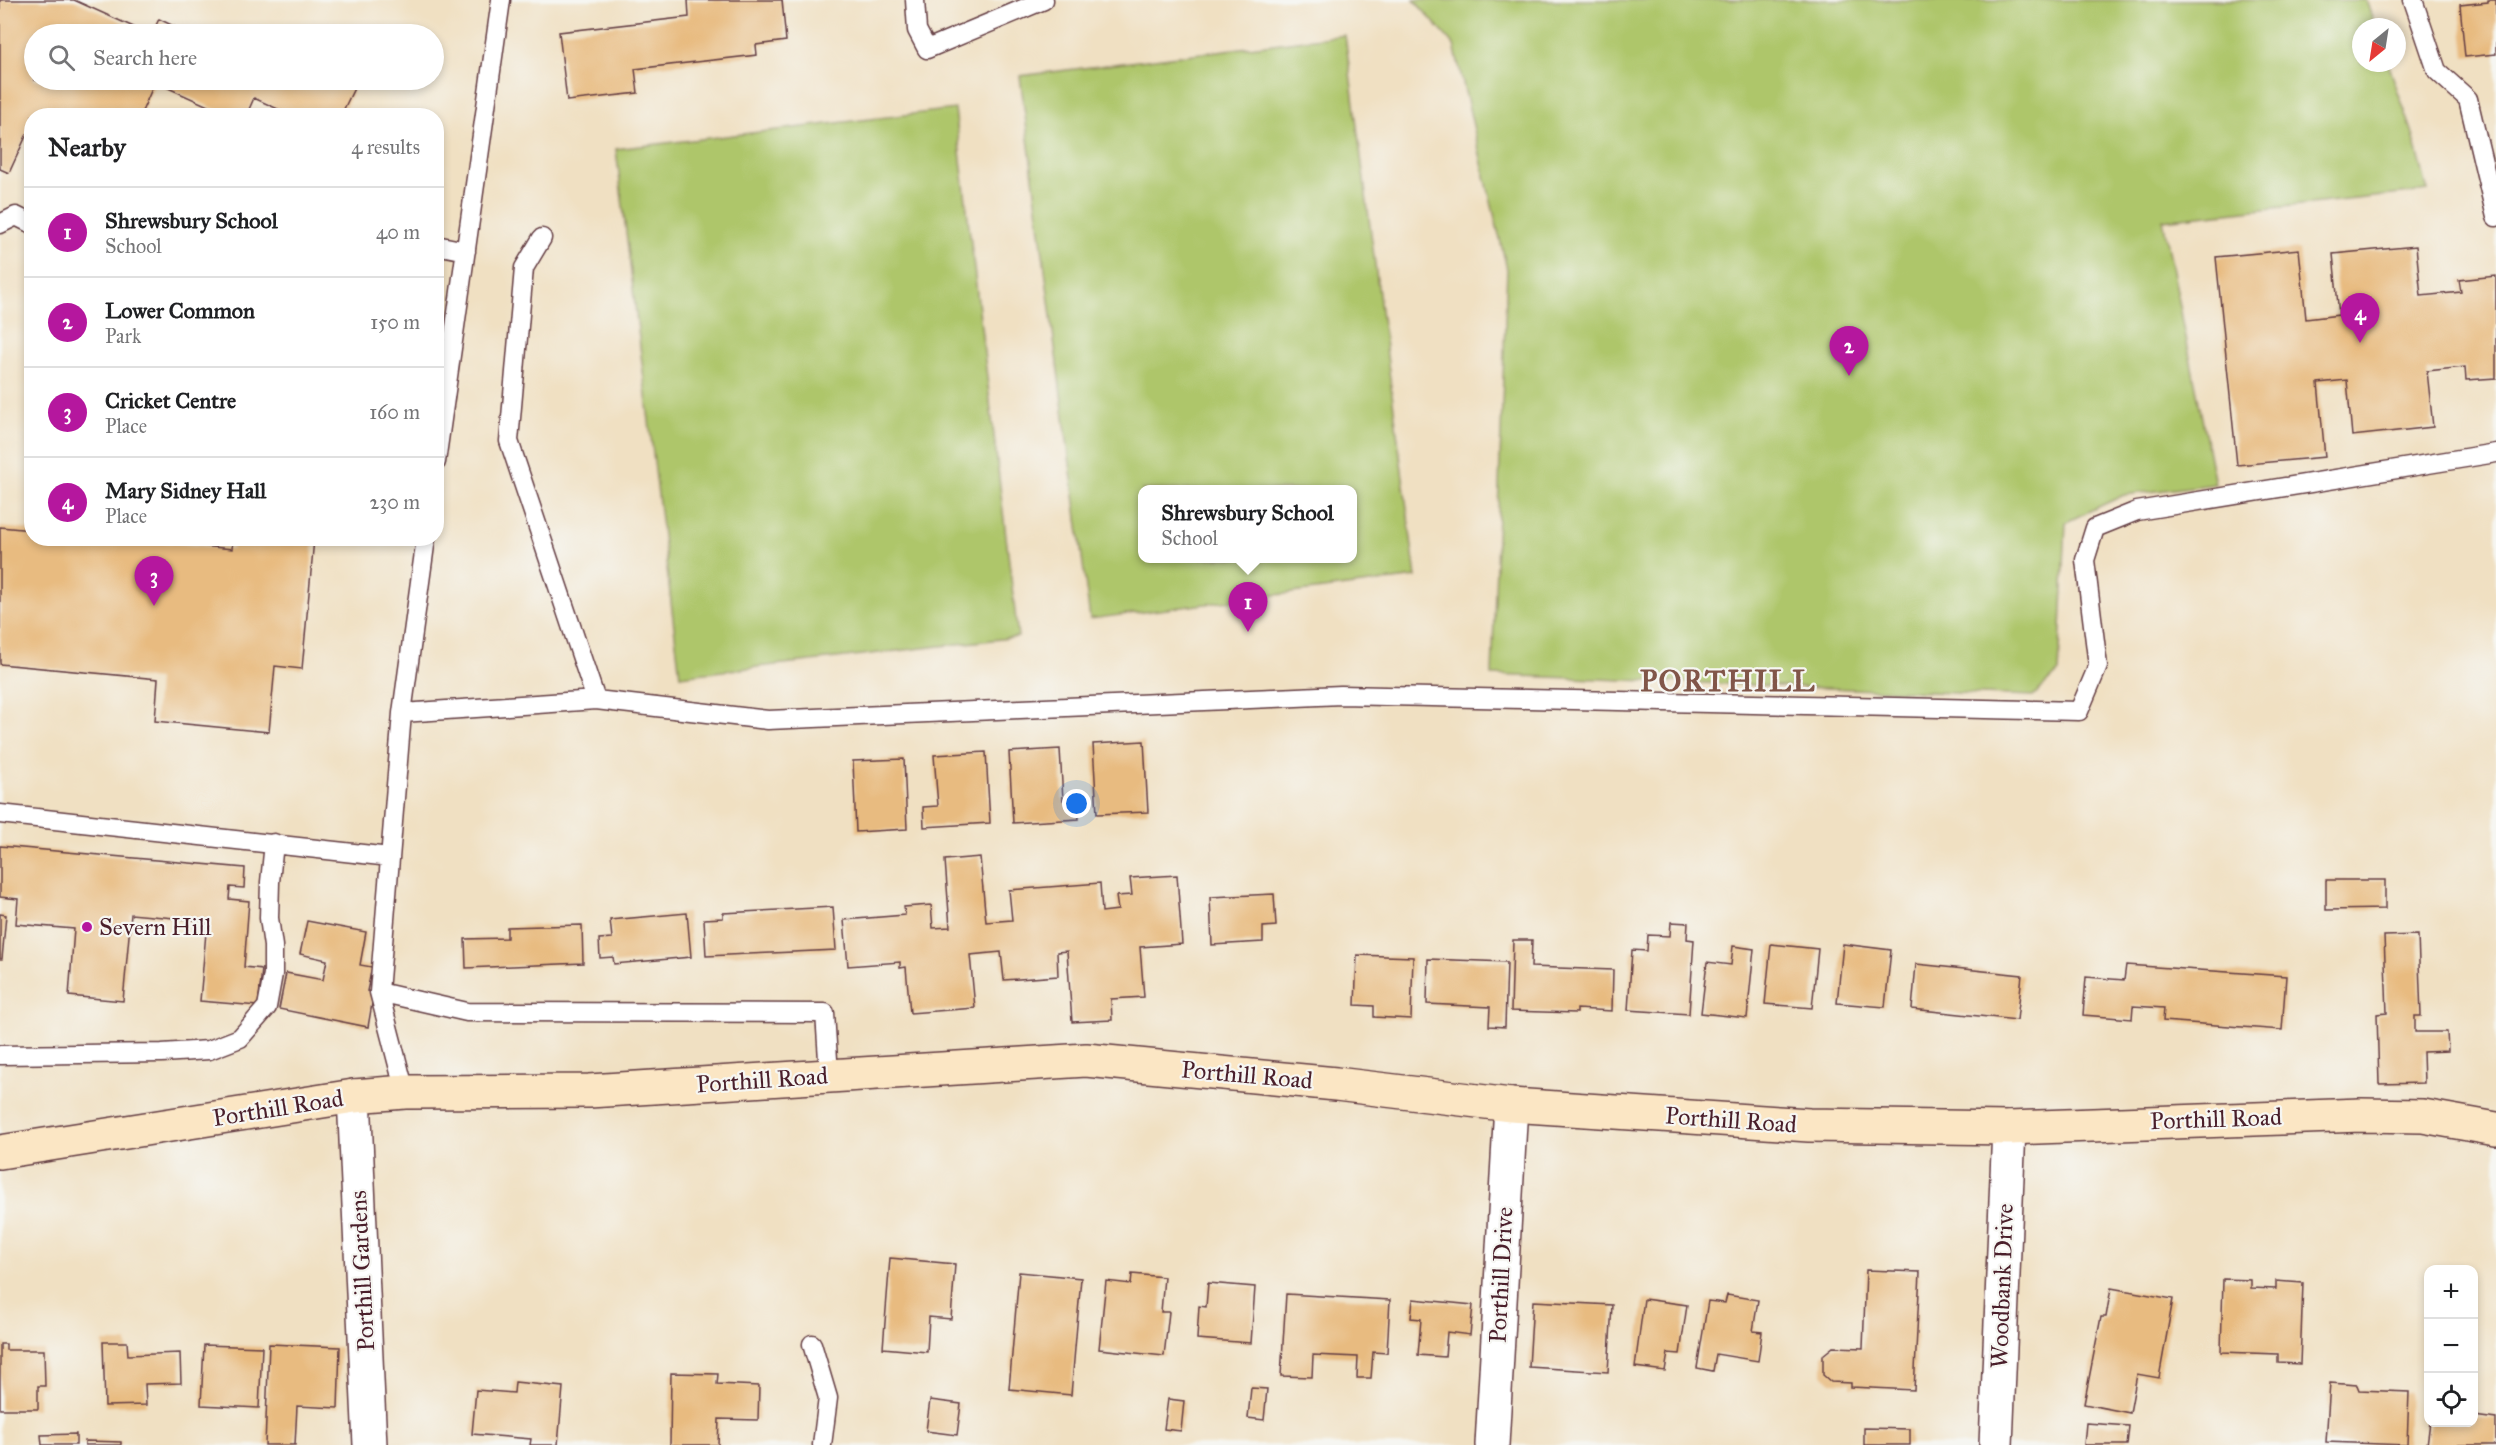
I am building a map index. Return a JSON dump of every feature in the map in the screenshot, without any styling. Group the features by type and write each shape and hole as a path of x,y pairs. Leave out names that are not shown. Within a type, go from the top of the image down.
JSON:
{"street":[{"name":"Porthill Road","path":"0,1152 354,1096 405,1092 589,1091 1086,1060 1336,1084 1511,1105 1809,1125 2009,1128 2361,1115 2422,1116 2496,1129"},
{"name":"Porthill Gardens","path":"354,1096 370,1445"},
{"name":"Porthill Drive","path":"1492,1445 1511,1105"},
{"name":"Woodbank Drive","path":"1996,1445 2009,1128"}],"lane":[{"path":"444,406 501,0"},
{"path":"915,0 916,30 927,49 1044,0"},
{"path":"2413,0 2437,71 2468,99 2496,217"},
{"path":"0,224 16,216 24,220"},
{"path":"542,238 524,268 509,441 596,700"},
{"path":"444,247 466,251"},
{"path":"402,713 596,700 768,720 1341,695 2079,711 2098,666 2085,560 2095,528 2137,511 2496,453"},
{"path":"405,1092 379,992 402,713 425,546"},
{"path":"0,814 390,857"},
{"path":"0,1055 162,1053 209,1050 240,1038 267,1007 273,974 273,946 269,918 274,843"},
{"path":"379,992 467,1012 825,1013 829,1075"},
{"path":"812,1344 828,1398 822,1445"}],"green space":[{"path":"1414,0 2366,0 2372,18 2352,18 2352,72 2391,72 2412,131 2428,191 2163,220 2215,484 2124,495 2066,522 2059,672 2033,696 1492,675 1507,269 1454,45"},
{"path":"1345,35 1416,577 1090,619 1020,76"},
{"path":"955,109 1018,637 680,676 616,149"}],"building":[{"path":"0,0 74,0 127,24 24,24 24,90 151,90 144,108 24,108 24,140 9,173 0,169"},
{"path":"688,0 782,0 786,41 756,45 757,55 635,69 638,93 567,101 559,32 689,17"},
{"path":"2488,0 2496,0 2496,54 2465,57 2460,5 2488,2"},
{"path":"159,19 170,24 157,24"},
{"path":"173,90 353,90 344,108 276,108 254,98 250,108 212,108"},
{"path":"2416,246 2421,296 2461,292 2459,280 2496,276 2496,378 2466,380 2465,367 2427,371 2433,427 2352,436 2347,380 2318,383 2325,457 2237,465 2216,257 2299,249 2306,319 2339,315 2333,254"},
{"path":"0,527 24,529 24,546 203,546 232,549 232,546 313,546 302,669 275,666 269,732 155,721 158,679 0,664"},
{"path":"1144,741 1148,812 1097,814 1093,744"},
{"path":"1060,749 1063,800 1077,800 1079,819 1013,823 1009,752"},
{"path":"986,752 990,823 924,827 923,807 938,806 934,755"},
{"path":"904,759 907,829 856,832 853,761"},
{"name":"Severn Hill","path":"0,846 245,868 244,888 230,887 229,899 249,901 244,967 262,969 258,1006 200,1001 207,921 131,914 123,1001 69,996 74,929 16,924 18,899 0,897"},
{"path":"980,857 986,922 1012,920 1009,890 1100,883 1102,912 1118,910 1116,896 1132,895 1130,878 1177,875 1182,944 1140,947 1144,997 1111,999 1112,1020 1072,1022 1067,951 1057,952 1058,976 1004,980 1001,952 970,955 975,1008 910,1013 906,967 900,968 900,962 848,966 844,920 905,915 904,907 931,905 933,928 950,927 945,860"},
{"path":"2326,880 2385,880 2385,909 2326,910"},
{"path":"1274,894 1276,926 1263,927 1263,942 1212,945 1210,897"},
{"path":"833,907 836,950 706,956 704,919 723,918 723,913"},
{"path":"687,913 691,957 614,964 613,957 600,958 599,939 612,938 610,920"},
{"path":"0,914 6,915 2,959 0,959"},
{"path":"307,921 366,932 360,965 372,967 367,991 374,992 368,1027 279,1009 286,973 323,980 327,960 300,954"},
{"path":"1671,922 1688,923 1687,939 1694,940 1689,1014 1628,1010 1632,950 1647,951 1648,935 1670,936"},
{"path":"582,925 583,963 466,968 465,939 507,938 507,927"},
{"path":"2418,935 2421,1016 2415,1016 2415,1032 2447,1032 2448,1051 2423,1052 2424,1083 2379,1084 2377,1014 2387,1013 2384,936"},
{"path":"1513,940 1532,940 1531,967 1613,970 1612,1011 1577,1009 1577,1013 1511,1011"},
{"path":"1771,944 1818,949 1812,1008 1765,1004"},
{"path":"1843,944 1891,950 1885,1007 1837,1003"},
{"path":"1733,946 1754,949 1747,1018 1701,1013 1707,962 1731,965"},
{"path":"1357,955 1413,957 1411,1019 1374,1017 1374,1006 1355,1005"},
{"path":"1428,959 1507,962 1505,1027 1489,1026 1490,1007 1427,1004"},
{"path":"1916,964 2022,975 2017,1020 1912,1009"},
{"path":"2126,965 2286,976 2282,1030 2163,1021 2164,1008 2133,1006 2132,1019 2083,1015 2086,977 2124,980"},
{"path":"890,1258 955,1264 951,1319 929,1317 927,1352 883,1348"},
{"path":"1866,1270 1920,1272 1914,1390 1851,1387 1851,1383 1831,1382 1823,1375 1823,1355 1833,1347 1863,1348"},
{"path":"1019,1272 1081,1278 1071,1395 1009,1389"},
{"path":"1132,1274 1164,1277 1161,1312 1169,1312 1164,1356 1099,1349 1106,1281 1131,1284"},
{"path":"2223,1279 2251,1280 2251,1288 2276,1289 2276,1281 2303,1283 2300,1364 2278,1363 2278,1354 2221,1352"},
{"path":"1208,1283 1255,1287 1251,1343 1197,1339 1199,1306 1206,1307"},
{"path":"2111,1288 2173,1299 2159,1378 2137,1374 2130,1413 2084,1404 2101,1317 2106,1317"},
{"path":"1286,1294 1390,1300 1387,1353 1373,1352 1371,1378 1357,1378 1358,1357 1313,1355 1312,1377 1281,1376"},
{"path":"1727,1295 1758,1300 1753,1331 1762,1332 1758,1361 1716,1354 1713,1371 1697,1368 1708,1301 1725,1303"},
{"path":"1413,1299 1473,1305 1470,1335 1447,1332 1445,1357 1418,1355 1421,1319 1411,1318"},
{"path":"1644,1299 1687,1305 1680,1354 1668,1353 1665,1371 1635,1367"},
{"path":"1533,1301 1612,1305 1608,1372 1529,1367"},
{"path":"103,1342 127,1342 128,1355 180,1353 181,1383 145,1384 146,1405 105,1406"},
{"path":"0,1344 6,1344 6,1350 44,1350 45,1386 38,1386 38,1409 0,1409"},
{"path":"269,1344 340,1347 338,1408 297,1406 295,1445 265,1445"},
{"path":"204,1345 262,1347 259,1408 201,1405"},
{"path":"671,1373 718,1374 717,1384 759,1386 758,1420 719,1419 718,1445 670,1445"},
{"path":"515,1382 563,1387 558,1445 530,1445 531,1439 472,1434 476,1390 514,1393"},
{"path":"2330,1383 2357,1385 2359,1390 2409,1392 2407,1445 2326,1442"},
{"path":"1251,1388 1267,1389 1264,1420 1248,1418"},
{"path":"1168,1399 1184,1401 1181,1431 1164,1429"},
{"path":"930,1400 961,1404 957,1435 926,1431"},
{"path":"2478,1417 2496,1419 2496,1445 2427,1445 2429,1427 2478,1427"},
{"path":"2086,1423 2129,1426 2127,1445 2084,1445"},
{"path":"1864,1428 1910,1429 1910,1445 1864,1445"},
{"path":"76,1434 76,1445 42,1445 41,1435"},
{"path":"85,1441 121,1442 121,1445 85,1445"}],"place":[{"name":"Mary Sidney Hall","path":"2360,343"},
{"name":"Lower Common","path":"1849,376"},
{"name":"Cricket Centre","path":"154,606"},
{"name":"Shrewsbury School","path":"1248,632"},
{"name":"Severn Hill","path":"87,927"}],"district":[{"name":"PORTHILL","path":"1728,681"}]}
